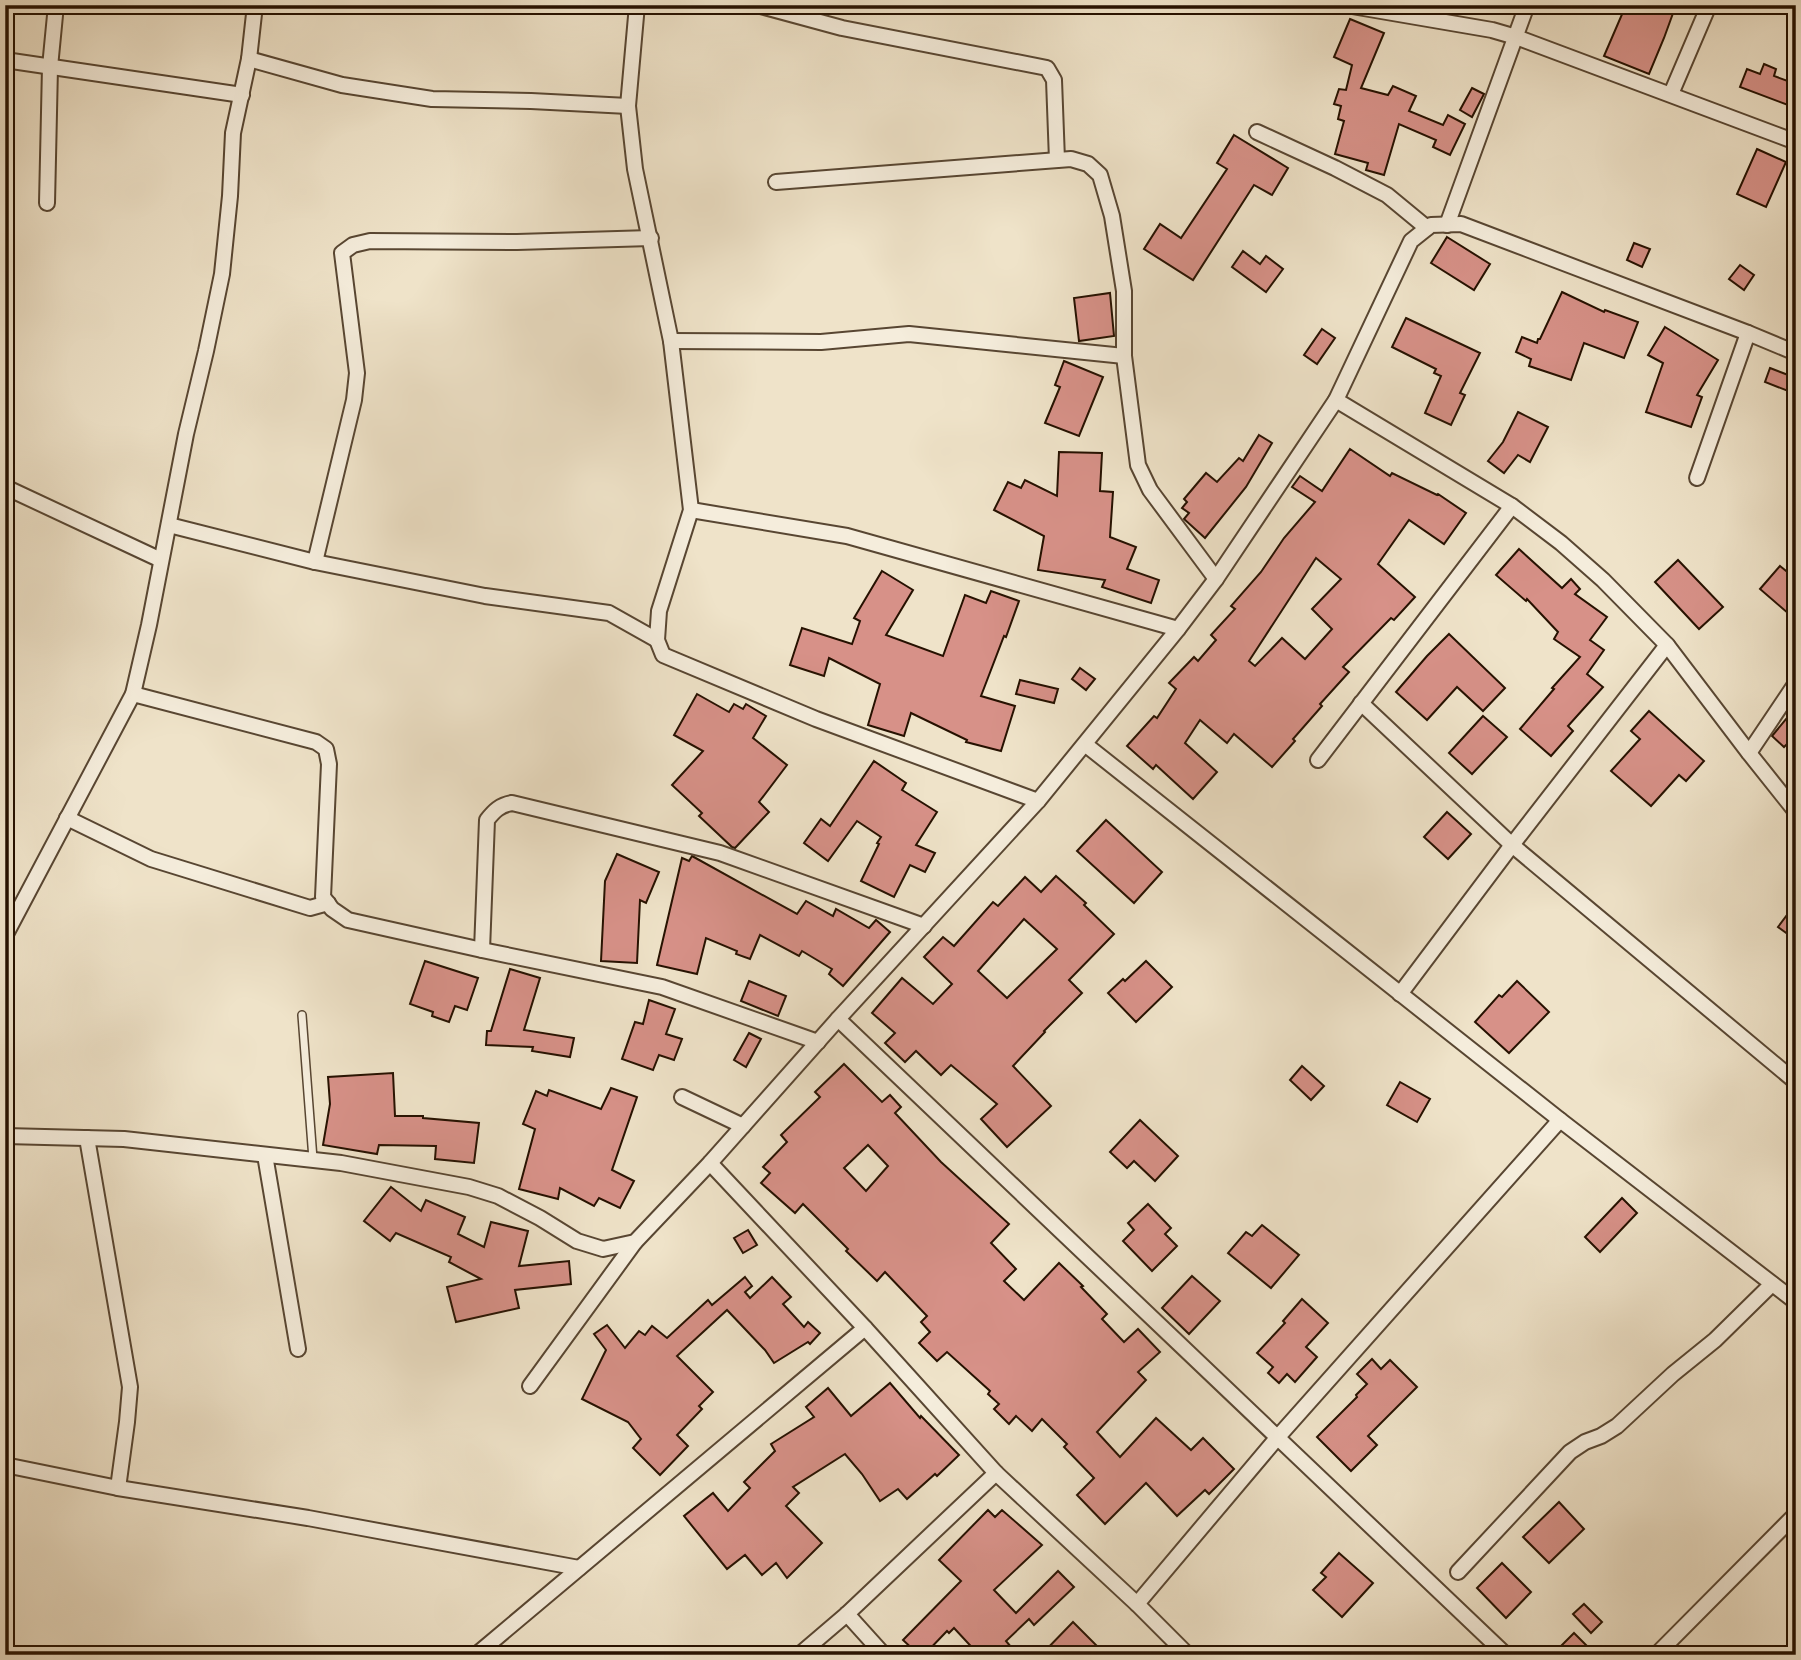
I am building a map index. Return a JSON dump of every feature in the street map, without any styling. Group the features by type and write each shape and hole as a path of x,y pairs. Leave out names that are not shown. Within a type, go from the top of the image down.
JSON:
{"street":[{"path":"47,203 50,67 56,5"},
{"path":"5,936 10,917 67,818 132,694 149,625 186,434 222,274 233,132 249,59 254,5"},
{"path":"637,5 628,106 635,169 671,341 691,510 659,611 657,640 663,655 816,719 1038,801"},
{"path":"757,5 842,28 1046,68 1054,80 1057,160"},
{"path":"1346,5 1492,30 1516,37 1796,142"},
{"path":"1447,225 1527,5"},
{"path":"1671,94 1709,5"},
{"path":"249,59 342,85 432,99 628,106"},
{"path":"5,60 242,95"},
{"path":"1257,132 1387,195 1427,228"},
{"path":"776,182 1071,159 1088,164 1100,175 1112,216 1124,292 1124,356 1138,465 1150,490 1216,579"},
{"path":"530,1386 635,1242 1038,801 1178,629 1216,579 1336,400 1411,241 1431,225 1461,224 1796,353"},
{"path":"315,562 358,373 342,253 353,245 370,241 517,242 650,238"},
{"path":"1697,478 1748,333"},
{"path":"671,341 821,342 909,334 1124,356"},
{"path":"1336,400 1512,506 1604,580 1667,645 1796,811"},
{"path":"5,487 162,560"},
{"path":"1318,760 1512,506"},
{"path":"691,510 847,536 1178,629"},
{"path":"169,525 315,562 485,596 609,613 657,640"},
{"path":"1400,994 1667,645"},
{"path":"1749,753 1796,683"},
{"path":"132,694 316,742 326,749 330,764 323,897 332,909 348,920 662,987 818,1042"},
{"path":"1361,703 1512,845 1796,1082"},
{"path":"1086,744 1560,1120 1796,1303"},
{"path":"482,950 487,821 495,810 504,804 512,803 720,853 924,926"},
{"path":"67,818 151,859 310,908 328,904"},
{"path":"838,1019 1506,1655"},
{"path":"682,1097 743,1126"},
{"path":"1137,1604 1277,1438 1560,1120"},
{"path":"5,1136 124,1139 341,1163 489,1193 540,1218 577,1241 603,1249 635,1242"},
{"path":"87,1138 130,1387 118,1489"},
{"path":"265,1154 298,1349"},
{"path":"710,1163 996,1473 1188,1655"},
{"path":"1458,1572 1570,1452 1617,1426 1673,1374 1715,1340 1772,1284"},
{"path":"476,1655 865,1328"},
{"path":"5,1465 118,1489 308,1518 579,1568"},
{"path":"799,1655 847,1614 996,1473"},
{"path":"1656,1655 1796,1514"},
{"path":"847,1614 884,1655"}],"lane":[{"path":"302,1015 313,1160"}],"building":[{"path":"1626,5 1676,5 1649,74 1604,56"},
{"path":"1350,19 1384,33 1361,88 1388,95 1393,86 1416,96 1409,111 1443,125 1448,115 1465,124 1450,155 1433,147 1436,140 1399,124 1384,175 1366,170 1368,163 1335,154 1344,121 1338,119 1341,106 1334,104 1339,89 1346,90 1352,65 1334,57"},
{"path":"1764,64 1776,69 1774,76 1796,84 1796,108 1740,87 1747,69 1760,74"},
{"path":"1472,88 1484,94 1472,117 1460,110"},
{"path":"1234,135 1288,168 1272,195 1254,185 1193,280 1144,249 1160,224 1181,238 1227,169 1217,163"},
{"path":"1757,149 1786,162 1766,207 1737,194"},
{"path":"1447,237 1490,264 1474,290 1431,263"},
{"path":"1634,243 1650,249 1642,267 1627,260"},
{"path":"1243,251 1260,264 1266,256 1283,269 1266,292 1232,267"},
{"path":"1740,265 1754,275 1744,290 1729,279"},
{"path":"1562,292 1604,312 1605,310 1638,322 1624,358 1584,343 1571,380 1529,366 1531,359 1516,352 1522,337 1537,343"},
{"path":"1110,293 1114,336 1079,341 1074,298"},
{"path":"1406,318 1480,353 1460,393 1465,395 1451,425 1425,413 1441,376 1434,373 1436,369 1392,347"},
{"path":"1665,327 1718,360 1697,395 1702,397 1691,427 1646,412 1663,363 1648,355"},
{"path":"1322,329 1335,338 1317,364 1304,355"},
{"path":"1064,361 1103,377 1079,436 1045,423 1060,387 1055,385"},
{"path":"1770,368 1796,378 1796,394 1765,382"},
{"path":"1518,412 1548,427 1530,462 1518,455 1504,473 1488,461 1503,442"},
{"path":"1259,435 1272,443 1246,487 1205,538 1184,519 1189,513 1182,508 1187,502 1184,499 1206,473 1217,482 1239,458 1243,461"},
{"path":"1350,449 1390,476 1392,473 1438,494 1466,513 1444,544 1409,520 1378,564 1415,597 1343,667 1349,672 1320,704 1322,706 1272,767 1234,734 1227,743 1200,720 1185,743 1217,772 1193,799 1156,765 1153,769 1127,746 1154,716 1157,718 1176,689 1169,683 1194,657 1198,661 1216,640 1211,635 1235,609 1231,606 1315,502 1292,487 1300,476 1322,491","holes":["1316,558 1341,579 1312,609 1332,629 1305,659 1282,638 1255,666 1249,661"]},
{"path":"1059,452 1102,453 1100,491 1113,492 1110,537 1136,547 1127,569 1159,580 1151,603 1102,587 1105,580 1038,570 1044,536 994,510 1008,482 1021,488 1025,480 1057,496"},
{"path":"1519,549 1562,588 1571,579 1580,589 1575,594 1607,617 1590,640 1604,650 1587,674 1603,687 1568,726 1573,731 1551,756 1520,729 1580,657 1554,639 1558,632 1527,599 1526,601 1496,575"},
{"path":"1678,560 1723,607 1699,629 1655,582"},
{"path":"1780,566 1796,579 1796,620 1760,589"},
{"path":"882,571 913,590 886,635 943,656 965,595 986,603 991,591 1019,601 981,696 1015,706 1001,751 966,742 967,740 911,713 904,736 868,725 880,684 829,658 824,676 790,665 802,628 852,644 860,621 854,618"},
{"path":"1449,634 1505,688 1483,711 1457,687 1427,720 1396,692"},
{"path":"1080,668 1095,679 1086,690 1072,679"},
{"path":"1020,680 1058,689 1054,703 1016,694"},
{"path":"697,694 729,712 734,704 743,709 746,704 766,716 753,738 787,765 759,802 769,812 735,848 699,816 702,813 672,785 703,751 674,735"},
{"path":"1796,707 1796,750 1788,743 1784,747 1772,736"},
{"path":"1649,711 1704,761 1686,781 1679,775 1651,806 1611,771 1640,739 1631,731"},
{"path":"1483,716 1507,737 1472,774 1449,753"},
{"path":"874,761 906,783 902,790 937,812 916,845 935,853 925,872 910,865 894,897 861,881 881,837 857,821 828,861 804,843 821,819 830,826"},
{"path":"1447,812 1471,834 1448,859 1424,837"},
{"path":"1106,820 1162,872 1134,903 1077,851"},
{"path":"617,854 659,872 646,903 640,900 637,963 601,961 605,881"},
{"path":"692,856 797,914 806,901 833,916 836,909 869,928 876,920 890,932 843,986 829,974 832,969 802,951 799,956 760,935 750,959 706,938 697,974 657,965 682,858 689,861"},
{"path":"1056,876 1086,903 1084,905 1114,934 1069,980 1082,993 1013,1066 1051,1106 1007,1147 981,1119 997,1104 951,1065 941,1075 916,1051 905,1062 885,1043 895,1033 872,1013 902,978 933,1004 952,984 924,957 943,937 954,946 993,902 998,906 1025,877 1041,892","holes":["1024,919 1057,949 1007,998 978,971"]},
{"path":"1796,903 1796,940 1778,927"},
{"path":"425,961 478,978 467,1010 455,1006 449,1022 432,1016 433,1012 410,1004"},
{"path":"1146,961 1172,987 1136,1022 1108,993"},
{"path":"510,969 540,978 524,1030 574,1038 570,1057 532,1051 533,1047 486,1045 487,1031 491,1031"},
{"path":"749,981 786,996 778,1016 741,1001"},
{"path":"1517,981 1549,1012 1509,1053 1475,1022 1499,995 1502,997"},
{"path":"649,1000 675,1009 666,1034 682,1039 674,1060 659,1055 653,1070 622,1059 635,1022 643,1024"},
{"path":"749,1033 761,1039 746,1067 734,1060"},
{"path":"844,1064 882,1102 890,1095 901,1107 895,1113 941,1162 1009,1224 991,1243 1016,1269 1004,1281 1024,1300 1059,1263 1107,1314 1102,1319 1124,1342 1138,1329 1160,1352 1138,1372 1146,1380 1097,1432 1120,1457 1156,1418 1191,1450 1203,1438 1234,1469 1209,1494 1205,1490 1177,1516 1146,1483 1105,1524 1077,1495 1094,1478 1064,1447 1067,1444 1042,1419 1032,1431 1016,1416 1009,1424 994,1409 999,1404 988,1394 990,1391 947,1352 937,1361 919,1343 930,1332 921,1322 927,1316 885,1272 877,1281 803,1204 795,1213 761,1183 770,1173 763,1167 787,1142 781,1135 820,1097 815,1092","holes":["868,1145 888,1166 866,1191 844,1168"]},
{"path":"1302,1066 1324,1086 1311,1100 1290,1080"},
{"path":"393,1073 395,1116 423,1116 479,1123 474,1163 435,1159 436,1146 379,1145 377,1154 323,1145 330,1104 328,1077"},
{"path":"1400,1082 1430,1099 1417,1122 1387,1105"},
{"path":"611,1088 637,1097 612,1170 634,1181 620,1208 599,1198 594,1206 560,1188 558,1199 519,1189 535,1129 523,1124 536,1091 547,1096 549,1090 601,1109"},
{"path":"1140,1120 1178,1156 1155,1181 1134,1161 1127,1168 1110,1152"},
{"path":"391,1187 421,1211 426,1200 465,1217 458,1234 484,1247 491,1222 528,1231 519,1266 569,1261 571,1284 515,1290 519,1308 456,1322 447,1287 481,1279 449,1262 451,1257 396,1233 390,1241 364,1221"},
{"path":"1622,1198 1637,1213 1600,1252 1585,1237"},
{"path":"1148,1204 1171,1228 1165,1234 1177,1246 1152,1271 1123,1241 1134,1230 1128,1223"},
{"path":"1262,1225 1299,1255 1271,1288 1228,1253 1246,1232 1252,1236"},
{"path":"748,1230 757,1245 743,1253 734,1238"},
{"path":"1192,1276 1220,1301 1189,1334 1162,1308"},
{"path":"745,1277 752,1286 745,1292 750,1298 772,1277 791,1297 783,1304 804,1327 808,1322 820,1333 810,1344 808,1342 774,1363 727,1310 677,1356 713,1392 699,1406 702,1409 677,1435 688,1446 660,1475 633,1448 641,1439 628,1422 582,1399 606,1350 594,1334 607,1325 625,1348 639,1331 645,1335 652,1326 667,1338 708,1300 712,1305"},
{"path":"1302,1299 1328,1323 1306,1347 1317,1357 1295,1382 1287,1374 1279,1383 1268,1373 1273,1367 1257,1353 1285,1323 1283,1321"},
{"path":"1372,1359 1381,1369 1390,1360 1417,1387 1368,1436 1377,1445 1351,1471 1317,1437 1367,1384 1357,1374"},
{"path":"890,1383 920,1418 921,1416 959,1455 907,1499 898,1489 880,1501 845,1454 793,1487 799,1493 786,1506 822,1543 787,1578 776,1563 762,1575 745,1555 727,1569 684,1516 713,1493 728,1511 750,1488 744,1482 775,1451 771,1444 814,1417 806,1407 828,1388 851,1416"},
{"path":"1559,1502 1584,1529 1549,1563 1523,1537"},
{"path":"988,1510 995,1517 1002,1510 1042,1545 994,1590 1016,1613 1058,1571 1074,1587 1034,1625 1029,1619 1006,1641 1011,1647 1003,1655 979,1655 954,1628 949,1633 947,1631 924,1655 919,1655 903,1640 961,1581 939,1560"},
{"path":"1339,1553 1373,1583 1342,1617 1313,1590 1326,1577 1321,1573"},
{"path":"1502,1563 1531,1592 1506,1618 1477,1588"},
{"path":"1584,1604 1602,1622 1591,1633 1573,1614"},
{"path":"1073,1622 1097,1646 1089,1655 1041,1655"},
{"path":"1574,1633 1596,1655 1552,1655"}]}
